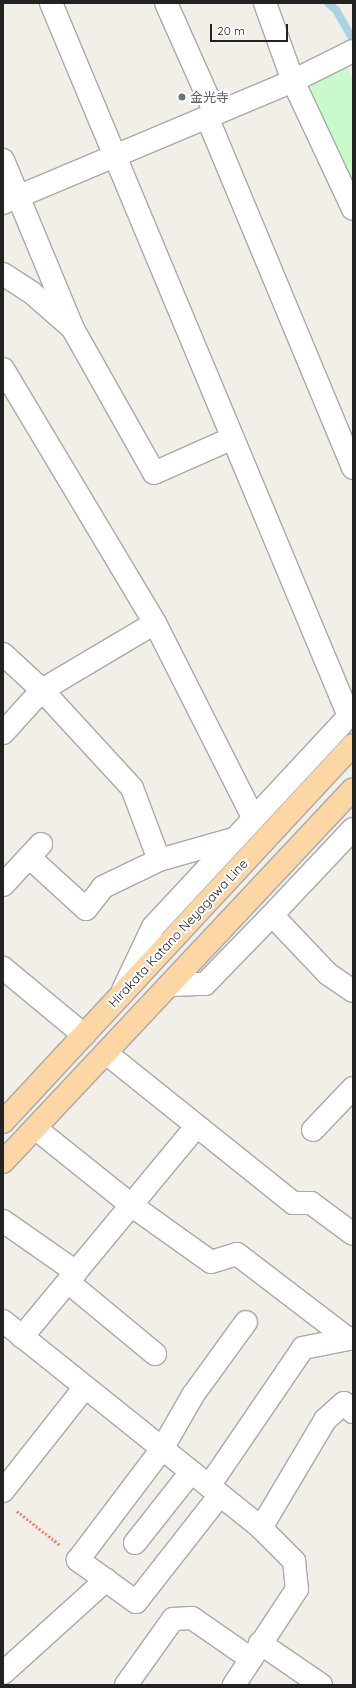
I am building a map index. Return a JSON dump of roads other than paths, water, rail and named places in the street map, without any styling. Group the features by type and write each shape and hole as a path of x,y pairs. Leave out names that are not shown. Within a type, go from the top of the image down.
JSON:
{"main road":[{"name":"Hirakata Katano Neyagawa Line","path":"3,1122 353,745"},
{"path":"3,1162 353,789"}],"street":[{"path":"51,3 233,438 351,714 253,817 153,927 120,995"},
{"path":"166,3 211,115 348,442 353,468"},
{"path":"264,3 293,81 353,209"},
{"path":"11,200 116,157 293,81 350,53"},
{"path":"3,160 11,200 74,329 154,473 233,438"},
{"path":"3,274 31,292 74,329"},
{"path":"3,369 155,623 253,817"},
{"path":"3,733 42,690 155,623"},
{"path":"3,654 42,690 132,788 159,860"},
{"path":"170,985 205,984 272,916 353,828"},
{"path":"3,885 35,851 86,909 103,887 159,860 233,839"},
{"path":"272,916 328,974 353,991"},
{"path":"3,968 84,1035"},
{"path":"106,1053 196,1127 293,1203 311,1203 353,1234"},
{"path":"313,1130 348,1101"},
{"path":"22,1337 196,1127"},
{"path":"35,1128 131,1205 211,1262 237,1254 351,1339"},
{"path":"3,1221 72,1277 155,1354"},
{"path":"3,1321 261,1528 294,1561 297,1589 234,1685"},
{"path":"246,1322 192,1395 162,1449 78,1560 136,1602 214,1491 303,1348 351,1339"},
{"path":"9,1500 85,1387"},
{"path":"261,1528 325,1420 344,1402 353,1412"},
{"path":"135,1544 191,1472"},
{"path":"3,1673 106,1580"},
{"path":"126,1685 173,1619 192,1618 321,1685"}],"waterway":[{"path":"328,3 336,10 353,40"}],"place":[{"name":"金光寺","path":"182,97"}]}
